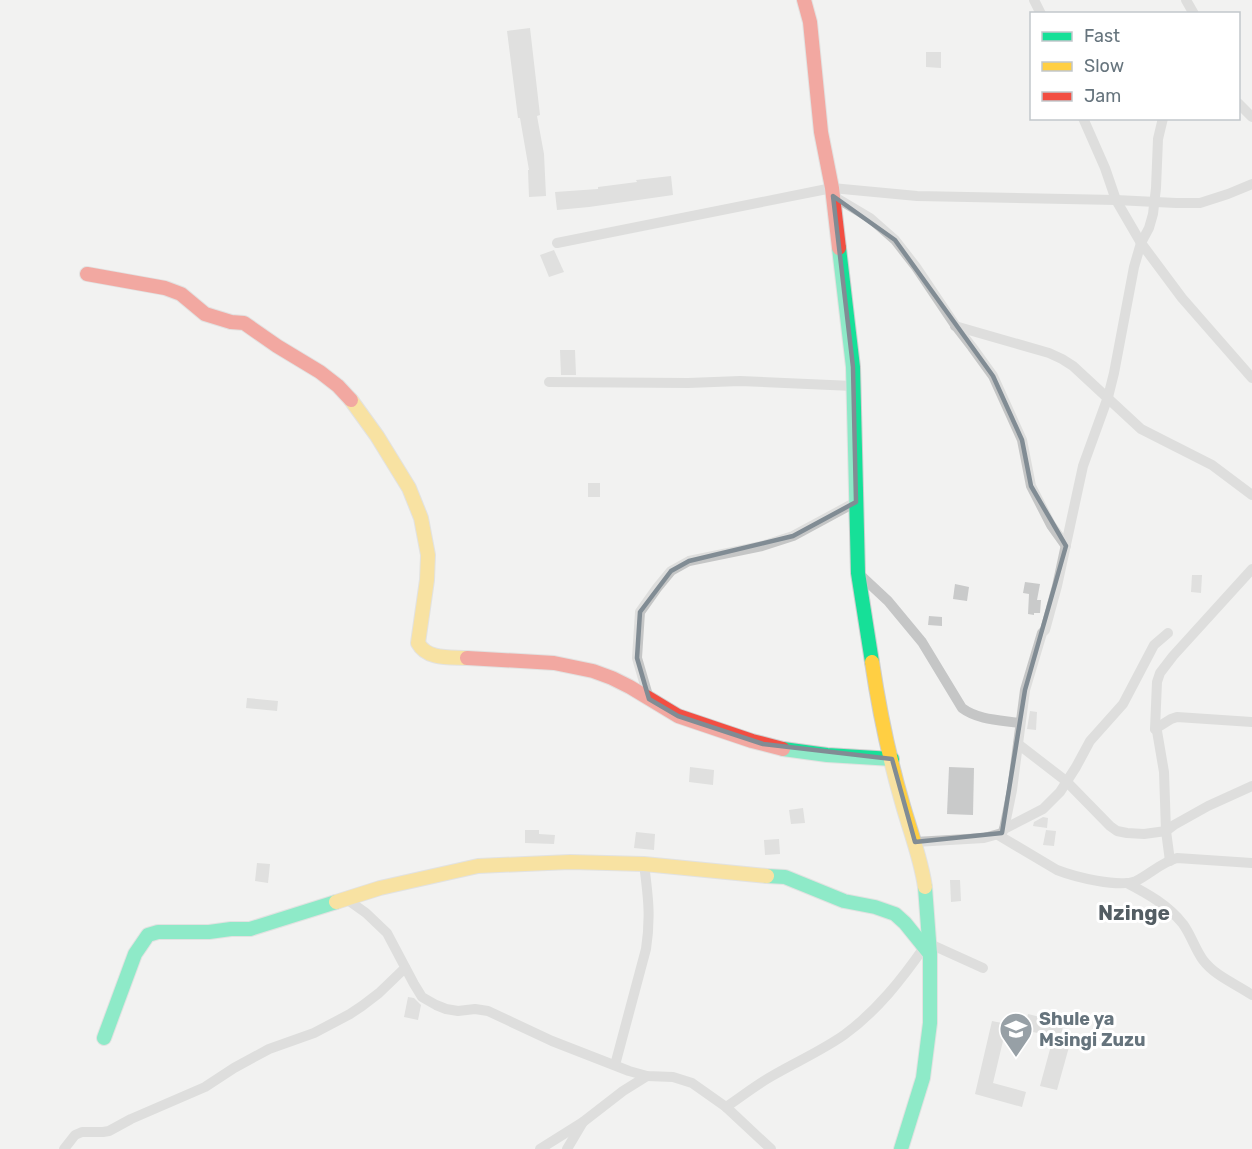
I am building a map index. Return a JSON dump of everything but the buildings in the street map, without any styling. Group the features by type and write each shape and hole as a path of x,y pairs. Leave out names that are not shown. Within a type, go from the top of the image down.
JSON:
{"street":[{"path":"804,0 810,22 821,132 832,192 853,367 858,573 877,695 902,802 925,879 930,1023 923,1078 901,1149"},
{"path":"1240,104 1252,117"},
{"path":"1084,120 1116,200 1141,243 1182,298 1252,378"},
{"path":"1001,832 1009,808 1025,690 1057,586 1083,466 1108,397 1134,267 1141,243 1149,228 1157,176 1158,139 1163,120"},
{"path":"557,243 832,192 945,198 1200,203 1252,184"},
{"path":"832,192 870,218 895,240 993,376 1022,440 1031,486 1037,500 1066,546"},
{"path":"87,274 165,288 181,294 205,314 251,327 338,386 377,436 409,488 421,518 428,555 426,590 418,636 418,643 422,650 436,656 571,665 608,676 678,716 763,744 811,753 892,759"},
{"path":"955,326 1049,353 1062,359 1074,366 1141,429 1212,465 1252,495"},
{"path":"549,382 740,381 853,386"},
{"path":"649,699 637,658 640,612 671,571 689,561 762,546 793,536 856,502"},
{"path":"1170,861 1166,831 1164,772 1155,729 1157,682 1160,673 1173,656 1252,569"},
{"path":"858,573 899,614 922,642 962,708 981,717 1020,723"},
{"path":"915,842 984,838 1001,832 1043,808 1060,792 1090,741 1123,704 1154,645 1168,633"},
{"path":"1155,729 1177,717 1252,722"},
{"path":"1018,744 1066,781 1110,826 1117,831 1127,833 1144,834 1166,831 1208,806 1252,786"},
{"path":"1001,832 1057,870 1117,884 1137,880 1177,858 1252,863"},
{"path":"104,1038 135,954 148,935 158,932 250,929 399,883 478,866 570,862 644,864 785,877 844,901 875,907 895,914 928,948 984,968"},
{"path":"615,1065 649,930 650,912 644,864"},
{"path":"1127,883 1151,896 1171,912 1183,925 1203,960 1212,969 1252,995"},
{"path":"345,898 366,913 387,933 422,997 446,1009 488,1011 552,1041 647,1076 673,1077 684,1080 705,1091 726,1107 771,1149"},
{"path":"726,1107 771,1076 844,1035 871,1011 928,948"},
{"path":"64,1149 75,1135 82,1132 109,1131 205,1087 261,1053 314,1033 350,1014 379,993 405,968"},
{"path":"540,1149 583,1122 623,1091 647,1076"},
{"path":"567,1149 583,1122"}],"highlighted area":[{"path":"833,196 895,240 993,376 1022,440 1031,486 1066,546 1025,690 1002,833 915,842 892,759 763,744 678,716 649,699 637,658 640,612 671,571 689,561 793,536 856,502 853,367"}],"traffic: fast":[{"path":"839,248 853,367 858,573 872,662"},
{"path":"783,749 827,755 892,759"},
{"path":"767,876 785,877 844,901 875,907 895,914 930,954"},
{"path":"901,1149 923,1078 930,1023 930,954 925,887"},
{"path":"104,1038 135,954 148,935 158,932 250,929 336,902"}],"traffic: slow":[{"path":"351,400 377,436 409,488 421,518 428,555 427,580 418,643 433,655 467,658"},
{"path":"872,662 889,750 925,887"},
{"path":"336,902 380,888 478,866 570,862 644,864 767,876"}],"traffic: jam":[{"path":"804,0 810,22 821,132 832,188 839,248"},
{"path":"87,274 165,288 181,294 205,314 231,322 244,323 320,372 351,400"},
{"path":"467,658 554,663 593,671 630,687 678,716 783,749"}],"place":[{"name":"Shule ya Msingi Zuzu","path":"1016,1058"}],"district":[{"name":"Nzinge","path":"1134,912"}]}
